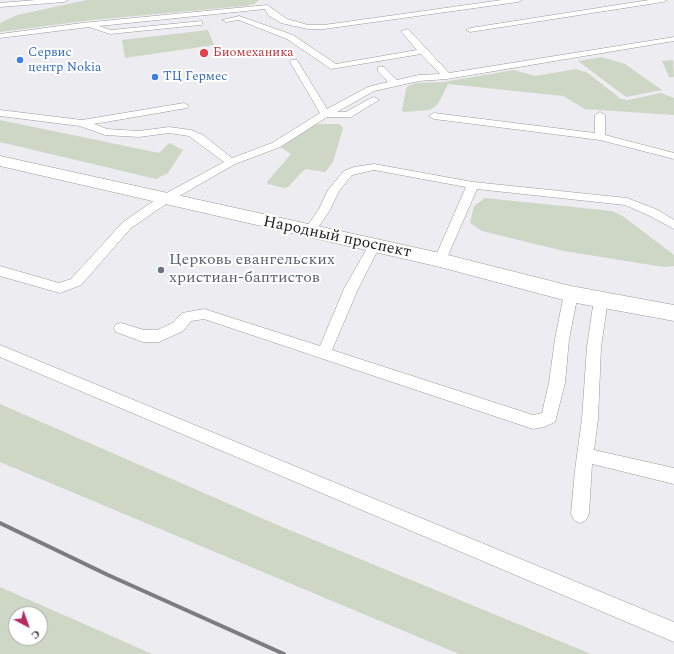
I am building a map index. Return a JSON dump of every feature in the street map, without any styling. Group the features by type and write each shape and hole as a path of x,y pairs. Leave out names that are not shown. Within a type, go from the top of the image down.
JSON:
{"main road":[{"name":"Народный проспект","path":"0,161 309,232 440,260 571,294 674,313"}],"lane":[{"path":"0,5 64,0"},
{"path":"0,36 82,25 267,7 274,0"},
{"path":"267,7 271,13 284,20 308,27 324,27 518,0"},
{"path":"470,30 663,0"},
{"path":"82,25 95,26 110,32 239,18 290,37 334,66 424,51"},
{"path":"405,31 447,76"},
{"path":"0,271 60,288 76,282 127,225 165,199 231,162 276,145 324,114 371,89 419,78 447,76 674,39"},
{"path":"294,62 324,114"},
{"path":"381,69 394,83"},
{"path":"324,114 348,114 374,100"},
{"path":"82,123 184,106"},
{"path":"0,113 82,123 105,132 139,134 169,130 191,133 199,137 231,162"},
{"path":"600,115 600,137"},
{"path":"434,116 600,137 674,156"},
{"path":"309,232 324,210 334,190 348,173 354,170 374,167 473,185 602,198 627,202 654,213 674,225"},
{"path":"440,260 473,185"},
{"path":"324,353 351,289 374,246"},
{"path":"121,328 143,336 159,336 178,328 187,317 204,314 523,420 534,422 544,420 549,417 557,383 562,339 571,294"},
{"path":"580,514 585,455 590,419 594,347 601,299"},
{"path":"0,351 674,632"},
{"path":"585,455 674,476"}],"green space":[{"path":"87,0 259,0 254,4 244,6 92,20 0,32 0,23 17,15"},
{"path":"208,30 214,45 125,58 122,40"},
{"path":"602,57 625,64 662,90 626,97 578,61"},
{"path":"673,60 674,77 669,77 662,61"},
{"path":"576,69 588,73 621,99 628,100 661,93 674,98 674,115 585,109 563,96 448,84 438,104 430,110 402,111 406,89 408,86 416,83 443,82 514,70 535,76"},
{"path":"0,120 159,153 169,143 183,150 168,173 156,179 0,142"},
{"path":"339,124 343,128 333,162 325,172 306,169 288,187 284,188 268,184 267,182 291,154 280,147 314,125"},
{"path":"485,198 612,211 624,217 674,255 674,266 664,267 564,251 482,231 470,223 474,206"},
{"path":"0,404 275,524 591,654 459,654 0,462"},
{"path":"0,587 43,606 8,606 8,646 48,646 48,608 152,654 0,654"}],"railway":[{"path":"0,523 108,575 284,654"}],"place":[{"name":"Биомеханика","path":"204,53"},
{"name":"Сервис центр Nokia","path":"20,60"},
{"name":"ТЦ Гермес","path":"155,77"},
{"name":"Церковь евангельских христиан-баптистов","path":"161,270"}]}
